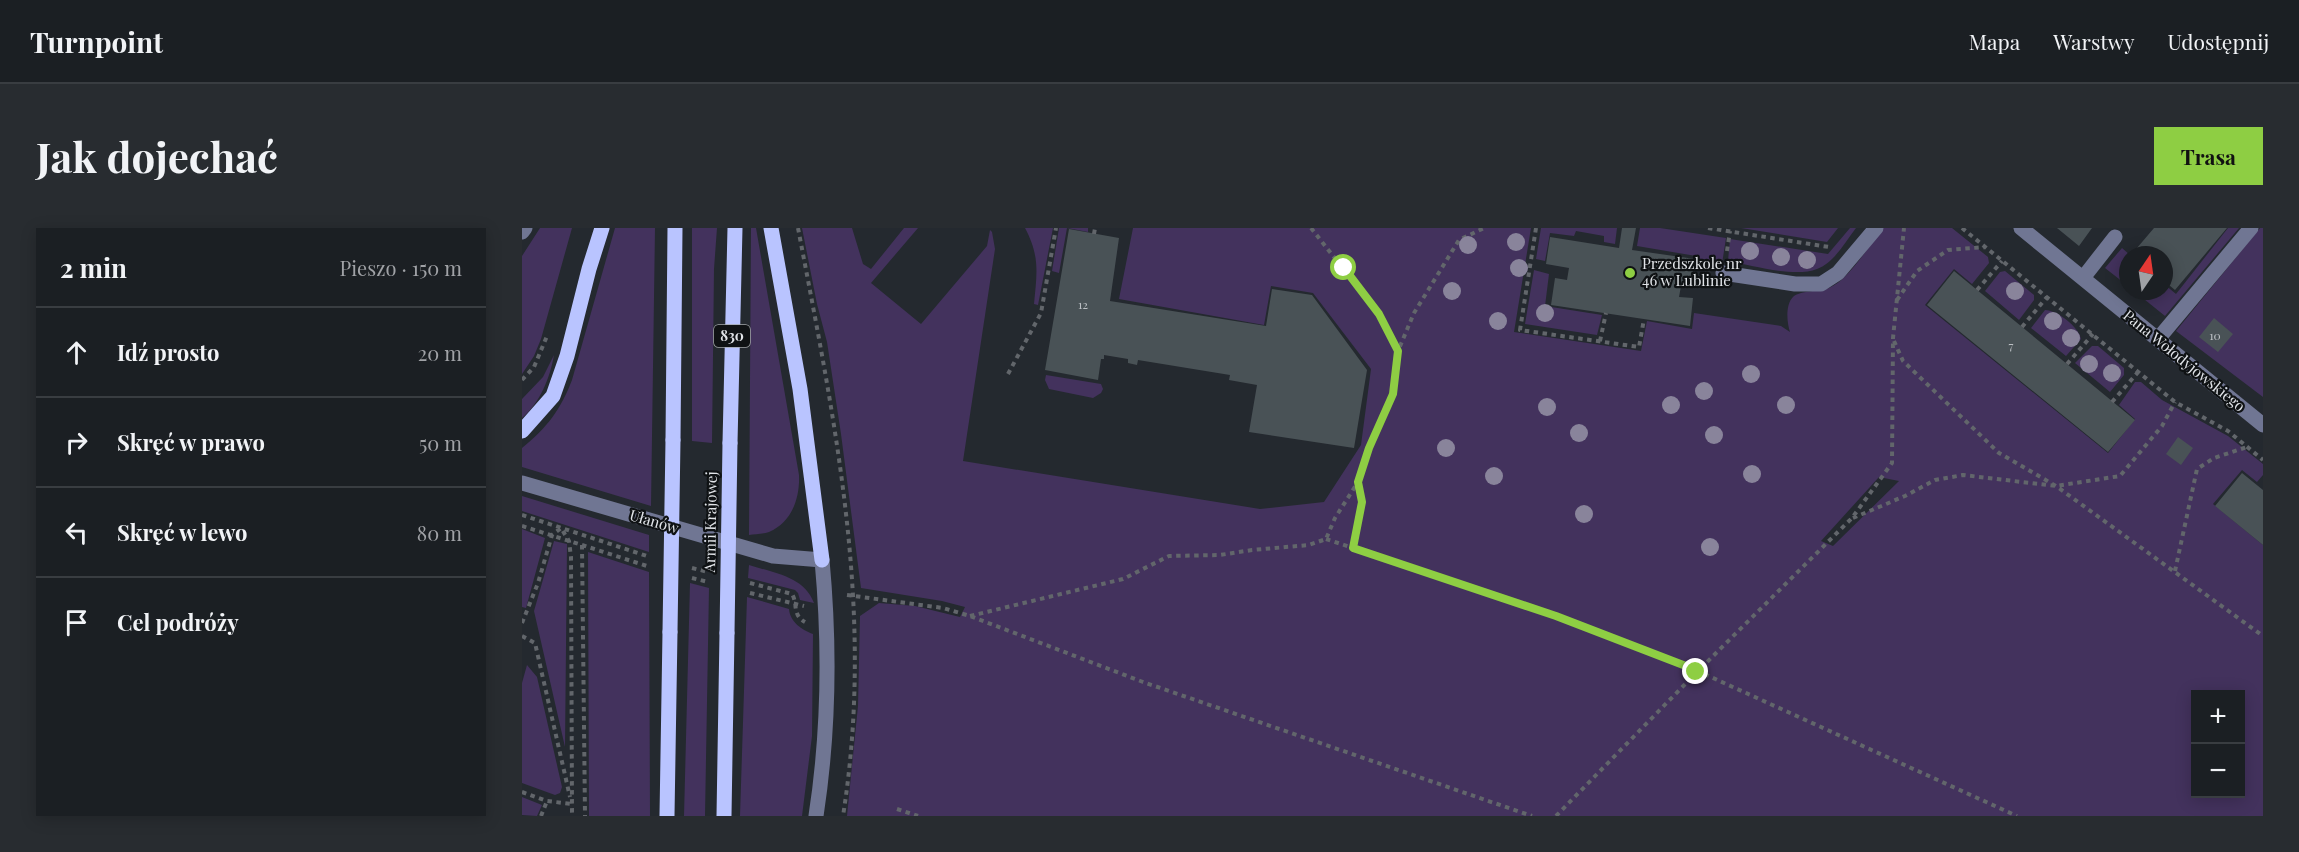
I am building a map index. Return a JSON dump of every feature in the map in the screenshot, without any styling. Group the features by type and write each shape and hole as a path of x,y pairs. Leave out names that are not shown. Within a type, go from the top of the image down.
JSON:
{"main road":[{"path":"522,431 553,396 567,356 602,228"},
{"path":"668,816 675,228"},
{"name":"Armii Krajowej","path":"724,816 735,228"},
{"path":"771,228 800,389 822,560"}],"street":[{"path":"522,232 525,228"},
{"path":"1723,273 1796,284 1821,284 1838,273 1876,228"},
{"name":"Pana Wołodyjowskiego","path":"2021,228 2263,425"},
{"path":"2158,339 2251,228"},
{"path":"2083,278 2115,237"},
{"name":"Ułanów","path":"522,483 773,556 822,560"},
{"path":"816,816 826,741 828,624 822,560"}],"path":[{"path":"798,228 840,459 850,535 856,662 854,714 843,816"},
{"path":"1008,374 1041,313 1056,228"},
{"path":"1094,234 1095,228"},
{"path":"1311,228 1379,314 1398,351"},
{"path":"1326,539 1335,518 1358,482 1369,448 1393,394 1398,351 1414,313 1459,240 1484,228"},
{"path":"1536,228 1520,330 1639,347 1644,319"},
{"path":"1708,228 1829,247 1834,241"},
{"path":"1556,816 1696,672 1852,518 1892,463 1893,338 1904,228"},
{"path":"1962,228 2175,402 2228,431 2263,460"},
{"path":"1895,302 1917,271 1948,250 1985,247"},
{"path":"1977,290 2002,261"},
{"path":"2022,327 2047,297"},
{"path":"1600,341 1606,313"},
{"path":"2067,364 2093,334"},
{"path":"1893,338 1903,361 1999,453 2056,486 2263,636"},
{"path":"522,380 534,367 543,346"},
{"path":"2112,402 2139,371"},
{"path":"1852,518 1905,496 1935,480 1964,475 2056,486 2120,476 2162,426 2175,402"},
{"path":"2175,571 2197,469 2214,458 2247,447"},
{"path":"1353,548 1362,502 1358,482"},
{"path":"522,515 661,560"},
{"path":"522,526 582,545 585,816"},
{"path":"522,623 538,583 552,535 561,528"},
{"path":"561,528 569,541 572,557 572,816"},
{"path":"970,616 1123,579 1169,556 1220,555 1309,545 1326,539 1556,616 1691,668 2017,816"},
{"path":"682,565 716,574"},
{"path":"748,582 792,594 799,618 806,622 828,624"},
{"path":"846,602 846,595 943,608 970,616 1143,682 1532,816"},
{"path":"522,636 535,643 572,805"},
{"path":"522,792 547,801 572,805"},
{"path":"541,816 547,801"},
{"path":"897,809 918,816"}],"shaded area":[{"path":"540,228 572,228 541,339 534,356 522,374 522,256"},
{"path":"615,228 655,228 651,506 522,467 522,448 552,417 572,380"},
{"path":"692,228 717,228 714,269 712,443 692,441"},
{"path":"751,228 756,228 799,484 796,501 784,522 769,532 749,535"},
{"path":"802,228 852,228 863,264 871,269 904,228 918,228 871,283 921,324 987,246 990,230 995,249 963,461 1260,509 1324,502 1361,445 1371,369 1313,293 1271,286 1264,325 1119,299 1133,228 1531,228 1514,332 1641,351 1647,321 1692,329 1694,313 1781,326 1790,332 1788,309 1790,300 1800,293 1829,288 1837,284 1852,270 1883,228 1952,228 1988,257 1989,263 1972,284 1954,269 1925,305 2108,453 2135,419 2119,405 2135,382 2141,382 2162,400 2228,436 2263,464 2263,475 2257,482 2242,470 2213,504 2263,545 2263,816 847,816 858,706 860,616 879,603 915,606 960,617 965,607 861,588 827,342","holes":["1879,477 1899,481 1833,546 1821,541"]},
{"path":"1025,228 1053,228 1038,305 1034,304 1035,256"},
{"path":"1059,228 1067,228 1059,273 1052,271"},
{"path":"1067,228 1088,228 1088,232"},
{"path":"1541,228 1617,228 1615,244 1604,242 1604,236 1576,231 1574,236 1550,233 1545,261 1536,259"},
{"path":"1640,228 1660,228 1726,238 1722,264 1696,260 1696,256 1637,246"},
{"path":"1741,228 1838,228 1827,242"},
{"path":"1850,228 1856,228 1834,257 1817,269 1785,271 1728,261 1730,239 1828,254"},
{"path":"2228,228 2239,228 2165,316 2145,300 2173,300 2173,292 2176,294"},
{"path":"2260,228 2263,228 2263,397 2176,331"},
{"path":"2119,252 2119,279 2105,268"},
{"path":"1534,270 1549,274 1545,306 1602,315 1597,335 1525,324"},
{"path":"2005,271 2034,295 2034,300 2019,320 1985,291 2000,272"},
{"path":"2045,310 2061,316 2079,334 2081,339 2066,356 2031,328"},
{"path":"2092,346 2098,346 2124,368 2124,375 2110,392 2075,363"},
{"path":"554,355 543,390 534,405 522,418 522,399 543,377"},
{"path":"1046,375 1101,384 1103,389 1093,398 1049,389 1045,380"},
{"path":"522,496 649,535 649,552 522,511"},
{"path":"522,529 545,538 526,608 522,607"},
{"path":"554,541 567,544 565,747 534,611"},
{"path":"588,552 649,572 650,816 589,816"},
{"path":"749,565 795,581 803,587 814,603 800,600 795,590 748,578"},
{"path":"690,583 709,588 705,816 684,816"},
{"path":"747,597 789,609 797,625 813,634 812,736 802,816 740,816"},
{"path":"527,665 537,677 562,787 560,793 555,795 522,783 522,683"},
{"path":"522,797 542,805 537,816 522,815"}],"building":[{"name":"Przedszkole nr 46 w Lublinie","path":"1622,228 1636,228 1632,250 1695,259 1690,287 1681,286 1679,297 1693,298 1690,326 1551,305 1555,278 1567,280 1569,268 1546,264 1550,237 1619,248"},
{"path":"2057,228 2092,228 2079,246"},
{"path":"2154,228 2227,228 2175,290 2173,288 2173,246 2139,246"},
{"path":"1069,229 1119,238 1110,301 1266,326 1272,289 1312,295 1367,370 1354,448 1249,432 1257,385 1229,380 1230,375 1138,360 1137,365 1128,363 1128,359 1104,355 1104,359 1101,359 1098,380 1045,370"},
{"path":"1954,271 2135,420 2108,452 1927,305"},
{"path":"2214,318 2233,334 2218,352 2199,337"},
{"path":"2178,437 2193,448 2181,465 2166,454"},
{"path":"2242,473 2263,490 2263,545 2215,506"}],"place":[{"name":"Przedszkole nr 46 w Lublinie","path":"1630,273"}],"route":[{"path":"1344,268 1379,314 1398,351 1393,394 1369,448 1358,482 1362,502 1353,548 1556,616 1691,668 1696,672"}]}
